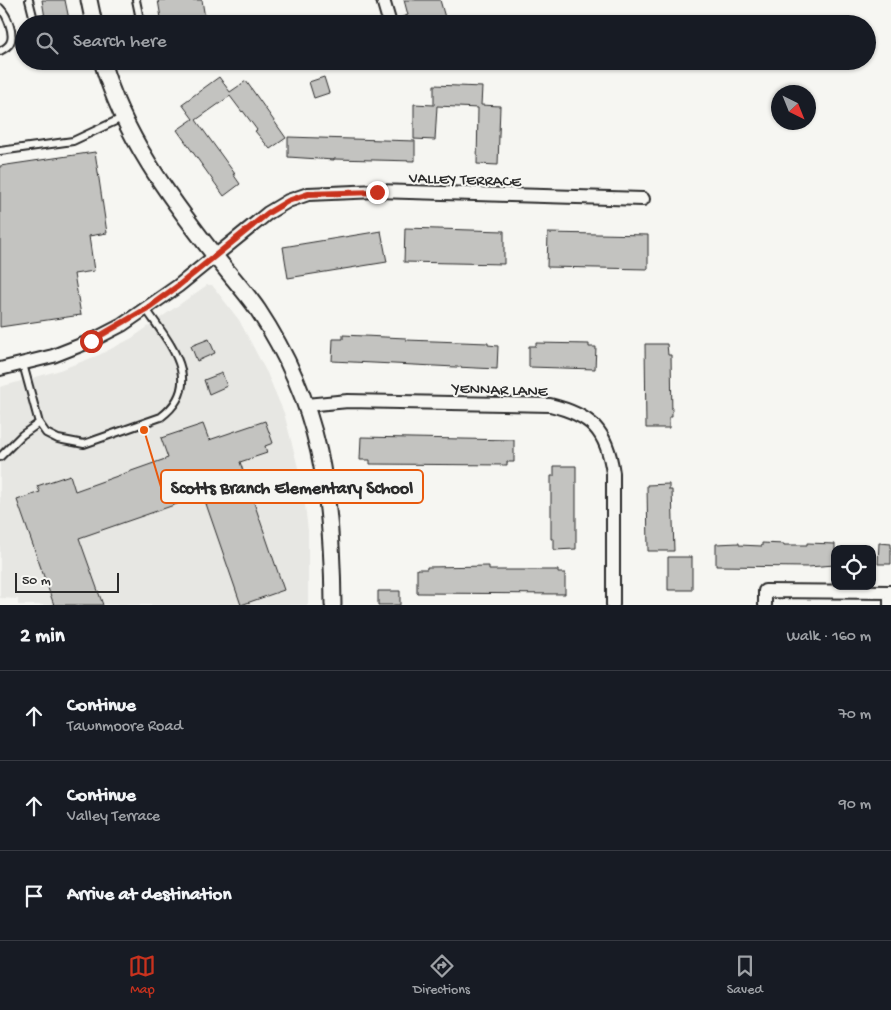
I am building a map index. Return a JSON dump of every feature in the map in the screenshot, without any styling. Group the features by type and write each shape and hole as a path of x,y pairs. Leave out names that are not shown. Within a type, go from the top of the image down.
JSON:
{"street":[{"path":"89,0 92,15"},
{"path":"383,0 387,15"},
{"path":"105,70 122,118 144,158 215,256 257,308 287,359 306,405 318,442 326,480 331,530 333,605"},
{"name":"VALLEY TERRACE","path":"0,369 54,356 91,341 146,309 268,213 288,201 308,194 377,192 643,199"},
{"name":"YENNAR LANE","path":"306,405 348,401 550,405 570,410 586,420 598,429 605,440 613,473 613,605"},
{"path":"765,605 764,591 890,592 890,605"}],"lane":[{"path":"29,0 32,15"},
{"path":"136,0 139,15"},
{"path":"0,8 5,13 12,38 9,45 0,51"},
{"path":"0,151 73,141 122,118"},
{"path":"23,364 38,423 46,433 58,439 84,444 161,417 171,409 179,397 183,384 181,367 172,348 146,309"},
{"path":"0,457 22,435 38,423"}],"shaded area":[{"path":"207,285 212,285 239,320 267,373 284,413 303,487 308,531 308,605 18,605 18,599 0,598 0,387 57,371 99,355 132,338"}],"building":[{"path":"42,0 65,0 68,15 44,15"},
{"path":"158,0 202,0 204,15 160,15"},
{"path":"404,0 440,0 444,15 408,15"},
{"path":"219,77 230,92 246,81 286,138 270,149 230,96 196,120 235,174 233,174 240,184 224,196 177,130 193,119 182,104"},
{"path":"324,77 329,93 314,98 309,82"},
{"path":"434,85 482,87 481,105 500,106 498,165 477,164 478,108 437,106 435,140 414,139 414,104 434,105"},
{"path":"288,137 415,141 415,161 334,160 288,157"},
{"path":"95,152 107,233 89,236 94,271 74,274 81,315 0,327 0,166"},
{"path":"405,228 504,231 504,264 404,262"},
{"path":"381,231 387,262 288,278 283,247"},
{"path":"548,233 648,235 648,269 547,267"},
{"path":"343,335 406,338 406,340 488,343 488,345 498,346 497,369 332,361 333,339 343,339"},
{"path":"209,339 215,353 197,361 191,346"},
{"path":"536,343 589,344 589,347 596,347 595,369 529,367 529,346 536,346"},
{"path":"645,344 667,344 668,355 671,355 672,417 669,417 669,428 646,428"},
{"path":"222,373 227,386 209,394 204,380"},
{"path":"265,421 273,443 265,446 267,453 240,462 284,590 241,605 203,495 79,538 103,605 54,605 17,500 40,492 37,486 70,475 75,491 168,458 161,438 203,424 209,440"},
{"path":"361,437 514,440 514,462 507,462 507,465 370,464 370,460 360,460"},
{"path":"554,466 576,466 576,549 554,550 554,539 551,539 551,476 554,476"},
{"path":"669,484 669,490 672,490 674,551 648,551 647,485"},
{"path":"739,543 739,545 762,546 762,543 807,545 807,543 835,545 831,545 831,565 808,567 716,566 716,544"},
{"path":"879,543 891,544 891,564 878,564"},
{"path":"668,557 692,557 692,590 668,590"},
{"path":"489,566 489,570 558,570 558,573 565,573 565,594 417,593 417,569 427,569 427,567"},
{"path":"378,591 400,591 400,605 378,605"}],"place":[{"name":"Scotts Branch Elementary School","path":"144,430"}],"route":[{"path":"91,341 122,325 146,309 178,286 268,213 288,201 308,194 377,192"}]}
